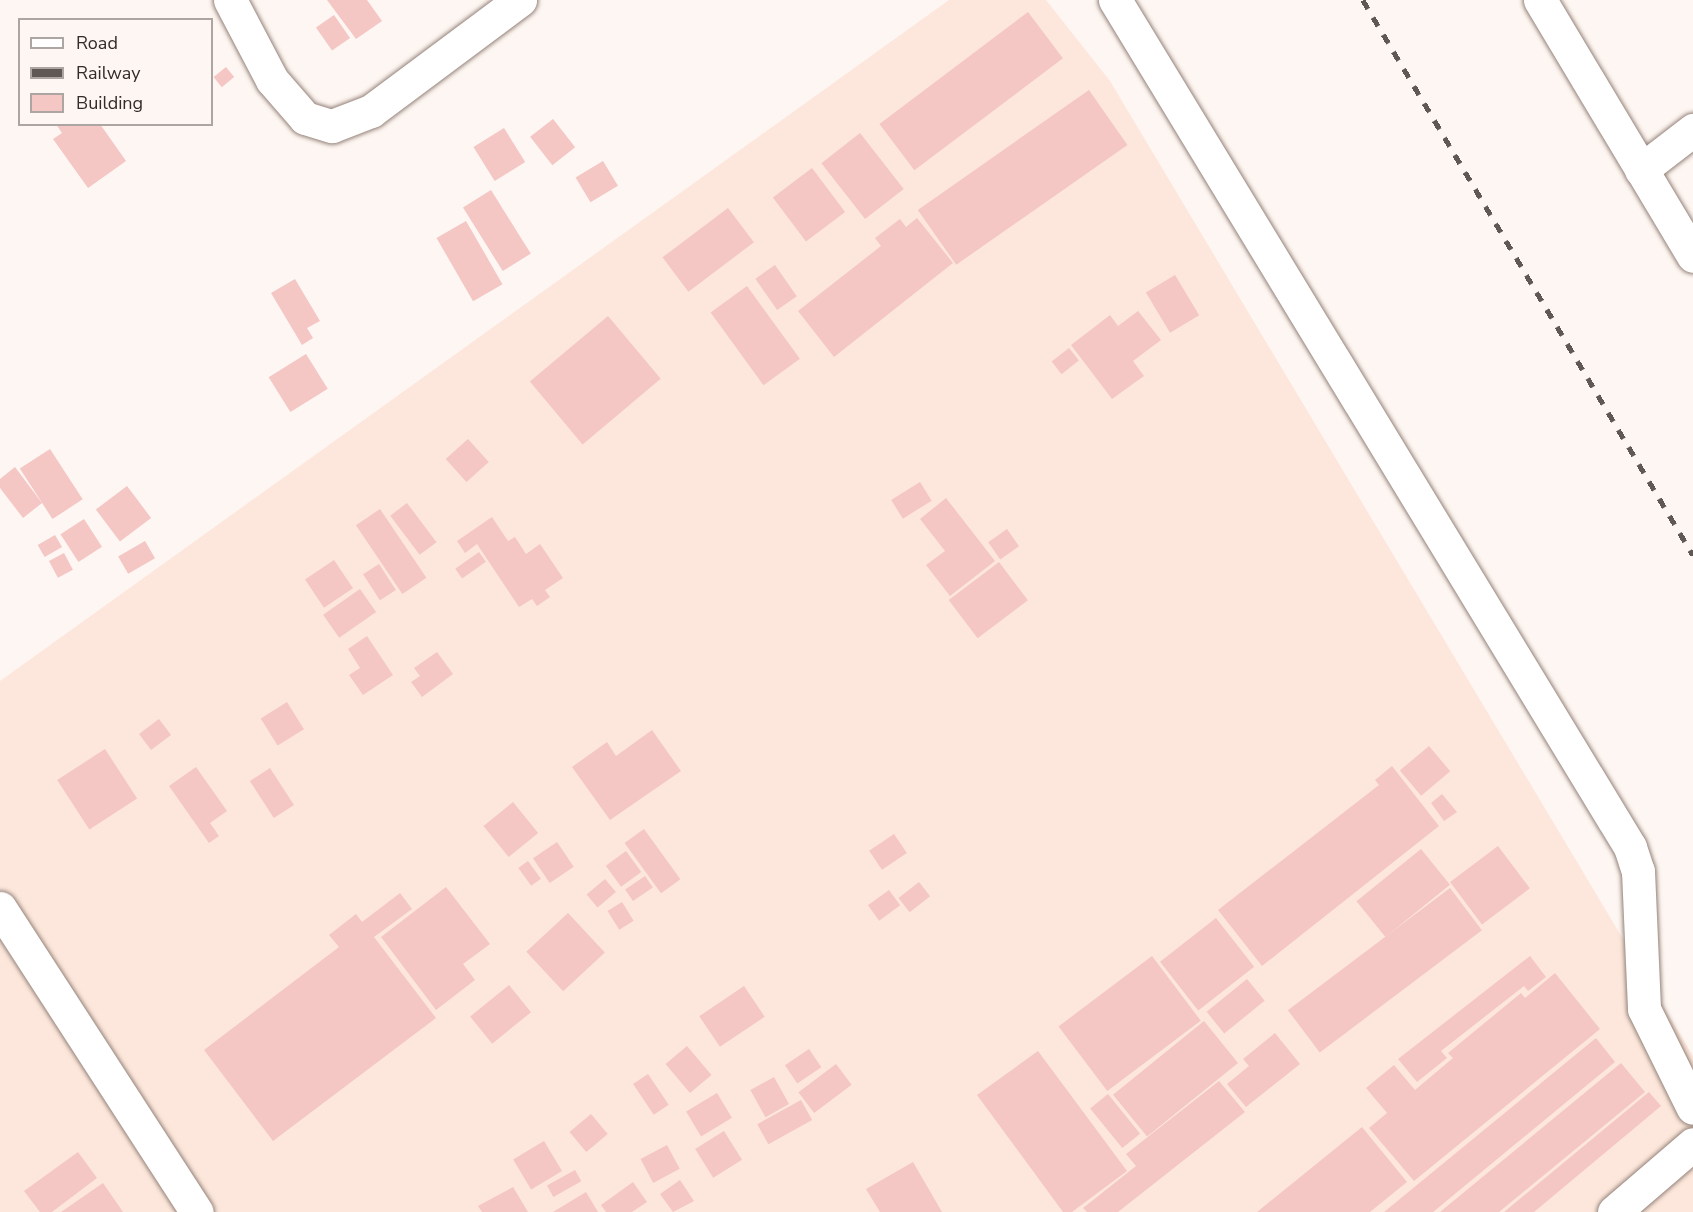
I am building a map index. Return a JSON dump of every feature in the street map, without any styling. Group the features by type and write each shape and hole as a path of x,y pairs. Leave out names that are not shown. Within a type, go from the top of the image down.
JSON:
{"street":[{"path":"230,0 272,80 305,118 332,126 371,111 520,0"},
{"path":"1115,0 1630,847 1638,871 1644,1009 1693,1108"},
{"path":"1540,0 1693,256"},
{"path":"1641,170 1693,130"},
{"path":"0,908 197,1212"},
{"path":"1614,1212 1693,1144"}],"shaded area":[{"path":"949,0 1046,0 1110,81 1693,1056 1693,1212 0,1212 0,681"}],"building":[{"path":"327,0 367,0 382,21 356,39"},
{"path":"1028,12 1063,58 914,170 879,124"},
{"path":"334,15 350,38 332,51 316,28"},
{"path":"226,67 234,77 222,87 214,77"},
{"path":"1089,90 1127,145 956,265 918,210"},
{"path":"553,119 575,147 552,165 530,137"},
{"path":"57,126 101,126 126,161 88,188 53,139 62,133"},
{"path":"504,128 525,162 495,181 473,147"},
{"path":"860,133 904,189 865,219 821,163"},
{"path":"603,161 618,186 591,202 576,177"},
{"path":"812,168 845,212 806,241 773,197"},
{"path":"491,190 531,254 503,271 463,207"},
{"path":"728,208 754,242 688,292 663,257"},
{"path":"917,218 953,263 834,357 798,311 881,246 875,238 900,219 906,227"},
{"path":"466,221 502,284 473,301 437,238"},
{"path":"775,265 797,296 777,310 755,279"},
{"path":"1175,275 1199,315 1170,333 1146,293"},
{"path":"295,279 320,321 307,328 313,338 302,345 271,293"},
{"path":"747,286 800,359 763,385 711,312"},
{"path":"1138,311 1161,340 1133,361 1144,376 1112,399 1071,345 1110,315 1118,326"},
{"path":"608,316 661,379 583,444 530,382"},
{"path":"1069,348 1079,361 1062,374 1052,362"},
{"path":"306,354 328,389 290,412 269,377"},
{"path":"468,439 489,462 466,482 446,459"},
{"path":"50,449 83,499 52,519 20,469"},
{"path":"15,467 42,503 23,518 0,488 0,479"},
{"path":"920,482 932,501 903,519 891,500"},
{"path":"127,486 151,518 120,541 96,509"},
{"path":"946,498 995,561 950,596 926,565 945,551 920,519"},
{"path":"407,503 436,542 420,555 390,516"},
{"path":"380,509 426,578 402,594 356,525"},
{"path":"492,517 508,541 515,537 526,554 540,544 563,578 545,590 550,597 537,606 532,599 519,607 477,544 465,553 457,541"},
{"path":"84,519 102,547 78,562 61,534"},
{"path":"1007,529 1019,546 1000,559 988,542"},
{"path":"55,535 62,547 45,557 38,545"},
{"path":"145,541 155,558 128,574 118,556"},
{"path":"479,552 486,562 462,578 455,569"},
{"path":"64,553 73,570 58,578 49,561"},
{"path":"334,560 353,588 324,608 305,580"},
{"path":"999,562 1028,600 978,638 949,600"},
{"path":"379,564 396,590 380,600 363,574"},
{"path":"360,589 376,612 339,638 323,615"},
{"path":"367,636 393,675 363,695 349,675 360,668 348,649"},
{"path":"437,652 453,674 422,697 411,682 420,676 414,668"},
{"path":"287,702 304,729 278,746 261,718"},
{"path":"159,719 171,735 151,750 139,734"},
{"path":"652,730 681,771 610,820 572,767 607,742 616,756"},
{"path":"1429,746 1450,771 1421,796 1400,770"},
{"path":"105,749 137,798 89,830 57,780"},
{"path":"1392,766 1439,826 1262,966 1218,910 1379,785 1375,780"},
{"path":"196,767 227,811 210,823 219,836 209,843 169,786"},
{"path":"270,768 294,805 274,818 250,781"},
{"path":"1442,794 1457,812 1444,821 1431,803"},
{"path":"513,802 538,833 509,857 483,826"},
{"path":"644,829 680,879 661,893 625,843"},
{"path":"894,834 907,853 882,870 869,851"},
{"path":"557,842 574,867 550,883 533,858"},
{"path":"1498,846 1530,888 1482,924 1450,882"},
{"path":"1421,849 1450,885 1385,937 1356,901"},
{"path":"626,851 641,872 621,887 606,866"},
{"path":"528,861 541,879 531,886 518,868"},
{"path":"645,876 653,888 633,901 625,889"},
{"path":"605,879 616,892 598,907 587,894"},
{"path":"919,882 930,896 910,912 899,898"},
{"path":"446,887 490,944 463,964 475,980 436,1010 381,937"},
{"path":"1450,888 1482,930 1320,1052 1288,1010"},
{"path":"889,890 900,905 879,921 868,905"},
{"path":"400,893 412,909 374,937 436,1018 273,1141 204,1050 339,947 329,935 356,914 362,922"},
{"path":"622,902 634,921 619,930 608,911"},
{"path":"568,913 605,952 563,991 526,952"},
{"path":"1216,918 1254,967 1198,1011 1160,962"},
{"path":"1152,956 1201,1021 1107,1091 1059,1026"},
{"path":"1530,956 1546,977 1528,991 1524,986 1441,1051 1447,1058 1417,1082 1398,1059"},
{"path":"1555,973 1600,1029 1414,1181 1369,1128 1387,1113 1366,1088 1394,1065 1415,1090 1453,1058 1448,1053 1521,993 1525,998"},
{"path":"1247,979 1265,1001 1224,1033 1207,1012"},
{"path":"509,985 531,1012 492,1044 470,1016"},
{"path":"744,986 765,1017 720,1047 699,1016"},
{"path":"1204,1021 1238,1063 1147,1137 1113,1095"},
{"path":"1275,1033 1300,1064 1246,1107 1227,1084 1249,1066 1243,1059"},
{"path":"1596,1038 1615,1062 1433,1212 1384,1212"},
{"path":"687,1046 711,1075 690,1093 666,1064"},
{"path":"809,1049 821,1067 797,1083 785,1065"},
{"path":"1038,1051 1127,1171 1072,1212 1063,1212 977,1095"},
{"path":"1621,1063 1645,1092 1499,1212 1440,1212"},
{"path":"836,1064 852,1085 814,1113 798,1092"},
{"path":"648,1074 669,1105 654,1115 633,1084"},
{"path":"774,1077 789,1104 765,1117 750,1090"},
{"path":"1219,1081 1245,1112 1118,1212 1087,1212 1083,1208 1136,1166 1126,1154"},
{"path":"1649,1092 1661,1106 1534,1212 1504,1212"},
{"path":"717,1093 732,1118 701,1136 686,1112"},
{"path":"1108,1094 1140,1134 1122,1148 1090,1108"},
{"path":"801,1100 812,1120 768,1144 757,1124"},
{"path":"591,1114 608,1134 586,1152 570,1132"},
{"path":"1362,1127 1407,1182 1370,1212 1257,1212"},
{"path":"724,1131 742,1160 713,1178 695,1149"},
{"path":"544,1141 562,1171 531,1190 513,1160"},
{"path":"667,1145 680,1169 653,1183 641,1159"},
{"path":"78,1152 97,1178 52,1212 40,1212 24,1191"},
{"path":"913,1162 942,1212 880,1212 866,1189"},
{"path":"575,1170 581,1181 553,1197 547,1186"},
{"path":"680,1180 694,1201 673,1212 660,1194"},
{"path":"633,1182 647,1202 632,1212 606,1212 601,1205"},
{"path":"103,1183 123,1212 61,1212"},
{"path":"513,1187 528,1212 482,1212 478,1206"},
{"path":"586,1192 598,1212 553,1212"}],"railway":[{"path":"1363,0 1693,555"}]}
